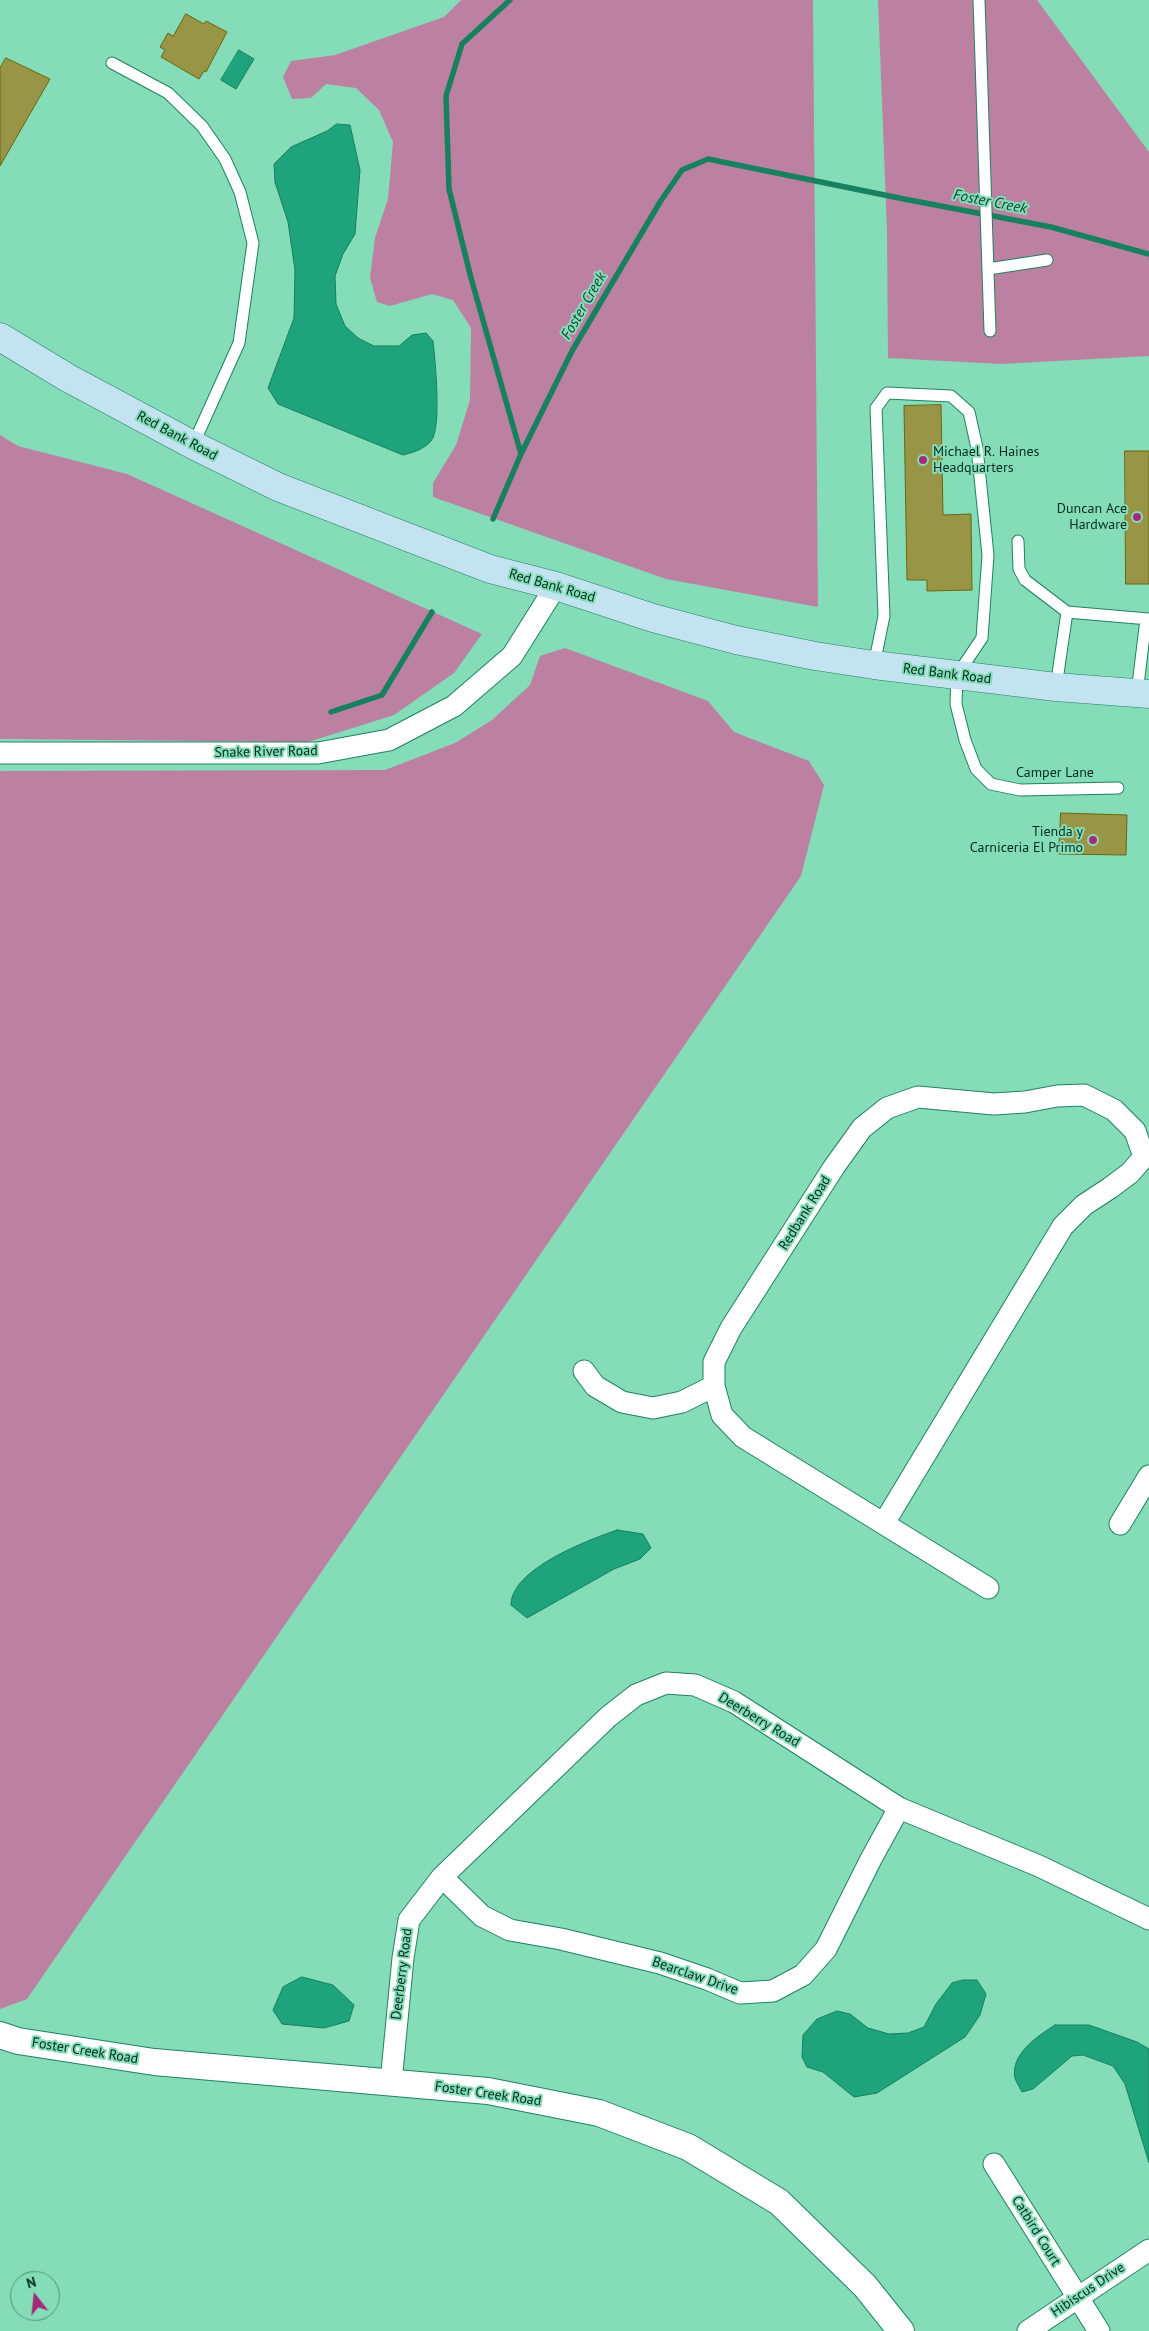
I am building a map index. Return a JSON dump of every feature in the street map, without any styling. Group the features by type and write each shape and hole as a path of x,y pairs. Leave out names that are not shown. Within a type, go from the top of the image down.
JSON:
{"main road":[{"name":"Red Bank Road","path":"0,337 68,378 193,445 278,487 490,569 556,586 653,618 736,640 874,666 1056,687 1143,694"}],"street":[{"name":"Snake River Road","path":"0,753 318,753 389,740 454,706 512,656 556,586"},
{"name":"Redbank Road","path":"884,1523 1063,1226 1084,1206 1130,1173 1147,1156 1135,1131 1114,1110 1084,1095 1057,1096 1025,1102 994,1104 918,1097 887,1108 862,1128 834,1167 731,1328 714,1362 714,1386 722,1415 743,1437 988,1588"},
{"path":"584,1371 595,1386 622,1402 653,1408 682,1402 714,1386"},
{"path":"1120,1524 1149,1476"},
{"name":"Deerberry Road","path":"391,2082 403,1958 409,1920 442,1877 608,1717 636,1694 666,1684 695,1685 734,1702 899,1808 1039,1866 1149,1919"},
{"name":"Bearclaw Drive","path":"442,1877 482,1916 510,1930 561,1939 660,1963 707,1979 740,1993 773,1990 803,1975 826,1949 870,1860 899,1808"},
{"name":"Foster Creek Road","path":"0,2035 18,2041 154,2062 488,2091 599,2112 688,2147 779,2202 865,2286 901,2331"},
{"name":"Catbird Court","path":"994,2164 1078,2297"},
{"name":"Hibiscus Drive","path":"1028,2331 1149,2250"},
{"path":"1078,2297 1099,2331"}],"lane":[{"path":"979,0 990,330"},
{"path":"112,63 168,93 202,126 225,159 240,192 252,243 239,344 193,445"},
{"path":"988,269 1047,260"},
{"path":"874,666 884,616 876,408 887,393 951,396 969,412 975,439 988,555 982,638 957,675"},
{"path":"1018,541 1019,569 1025,580 1068,612 1148,619 1143,694"},
{"path":"1056,687 1068,612"},
{"name":"Camper Lane","path":"957,675 956,704 965,740 976,770 991,784 1020,790 1118,788"}],"shaded area":[{"path":"461,0 813,0 818,607 666,579 433,497 433,483 456,445 470,400 471,328 453,300 432,294 390,306 377,302 370,278 375,238 388,199 393,142 379,110 356,88 326,84 311,98 292,99 283,77 291,61 335,55 444,17"},
{"path":"878,0 1037,0 1149,152 1149,356 1001,364 888,358 887,230"},
{"path":"239,50 254,59 236,89 221,80"},
{"path":"337,124 350,125 360,170 355,234 343,254 335,276 336,304 345,326 358,338 374,346 399,346 412,335 426,333 433,341 437,393 434,434 431,441 425,447 403,455 278,404 268,388 294,318 295,270 288,222 275,182 274,164 291,147 327,131"},
{"path":"0,435 18,446 127,474 482,634 454,673 394,715 308,742 0,739"},
{"path":"565,648 708,701 734,732 809,761 824,785 801,876 27,1999 0,2009 0,771 385,770 455,743 492,720 530,685 540,656"},
{"path":"617,1530 643,1534 651,1548 640,1559 614,1569 527,1618 511,1605 514,1592 523,1580 537,1568 571,1549"},
{"path":"302,1977 333,1985 354,2005 349,2021 324,2028 282,2024 273,2010 283,1987"},
{"path":"963,1980 977,1980 986,1994 980,2015 965,2037 877,2093 854,2097 823,2072 807,2067 802,2057 803,2035 817,2019 837,2011 850,2014 868,2028 889,2034 908,2033 924,2027 936,2004 952,1983"},
{"path":"1055,2025 1089,2025 1137,2042 1149,2049 1149,2163 1125,2084 1113,2066 1083,2055 1072,2056 1033,2089 1022,2092 1015,2078 1017,2061 1034,2040"}],"building":[{"path":"186,14 204,24 206,21 227,32 206,72 204,71 199,79 161,57 165,50 160,47 168,33 173,36"},
{"path":"6,58 50,79 0,166 0,68"},
{"name":"Michael R. Haines Headquarters","path":"941,405 943,515 971,514 972,590 927,591 927,580 907,580 904,406"},
{"name":"Duncan Ace Hardware","path":"1125,451 1149,451 1149,584 1126,584"},
{"name":"Tienda y Carniceria El Primo","path":"1061,813 1127,815 1126,855 1059,854"}],"waterway":[{"name":"Foster Creek","path":"510,0 462,44 446,96 449,189 471,278 521,454"},
{"name":"Foster Creek","path":"493,519 521,454 572,351 660,202 682,170 708,159 1051,227 1149,254"},
{"path":"331,712 382,695 432,612"}],"place":[{"name":"Michael R. Haines Headquarters","path":"923,460"},
{"name":"Duncan Ace Hardware","path":"1137,517"},
{"name":"Tienda y Carniceria El Primo","path":"1093,840"}]}
